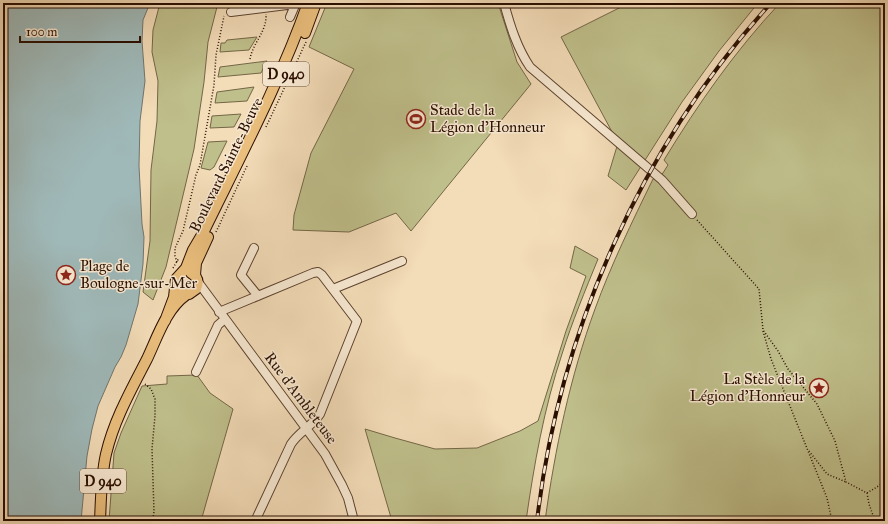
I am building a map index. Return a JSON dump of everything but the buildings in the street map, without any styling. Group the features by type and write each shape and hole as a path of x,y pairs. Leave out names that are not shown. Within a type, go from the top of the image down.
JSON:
{"main road":[{"name":"Boulevard Sainte-Beuve","path":"181,273 187,266 191,253 209,221 290,52 308,3"},
{"name":"Boulevard Sainte-Beuve","path":"196,279 196,260 290,67 316,3"},
{"path":"188,272 196,279 196,290 189,294 179,292 175,286 176,279 181,273 188,272"},
{"name":"D 940","path":"100,521 103,474 108,446 115,423 165,321 174,297 175,286"},
{"name":"D 940","path":"165,321 177,302 189,294"}],"street":[{"path":"504,3 520,49 534,71 665,183 692,214"},
{"path":"227,14 295,4 290,17"},
{"path":"254,248 241,276 258,296"},
{"path":"333,290 402,261"},
{"path":"219,312 315,272 322,275 357,321 320,414 296,437 288,448 257,517 258,521"},
{"name":"Rue d'Ambleteuse","path":"196,279 325,454 336,472 345,492 354,521"},
{"path":"189,294 201,295 210,300"},
{"path":"196,372 218,325 225,319"},
{"path":"346,521 351,510"}],"path":[{"path":"250,59 252,49 266,25 265,8"},
{"path":"177,262 175,248 183,231 196,175 200,165 214,85 216,55 227,14"},
{"path":"219,167 226,175"},
{"path":"692,214 758,289 763,330 771,359 827,498 832,521"},
{"path":"763,330 778,351 788,369 817,404 835,441 846,482"},
{"path":"137,378 151,389 155,399 152,449 154,512 153,518 150,521"},
{"path":"807,449 827,474 868,493"},
{"path":"868,493 885,482"},
{"path":"868,493 869,504 875,521"}],"green space":[{"path":"160,3 218,3 208,42 204,82 194,149 166,267 153,300 143,292 150,241 151,170 157,121 158,81 152,52 153,30"},
{"name":"Stade de la Légion d'Honneur","path":"327,3 498,3 517,62 531,84 411,231 396,213 349,232 293,230 294,215 311,153 354,69 309,47"},
{"path":"629,3 758,3 719,51 682,102 626,190 608,176 618,143 561,37"},
{"path":"780,3 885,3 885,521 545,521 564,414 578,361 595,309 622,244 653,179 661,176 668,165 664,160 690,119 732,59"},
{"path":"257,37 249,50 220,52 221,43 225,43 227,40"},
{"path":"267,61 261,73 218,77 220,67"},
{"path":"254,87 247,101 215,103 217,92"},
{"path":"241,114 234,127 210,128 212,116"},
{"path":"227,141 214,167 210,170 201,168 208,142"},
{"path":"575,246 598,259 570,330 550,395 536,458 526,521 392,521 365,429 435,449 477,448 520,431 538,421 566,331 586,276 570,268"},
{"path":"197,375 210,393 233,409 201,521 109,521 114,453 121,433 142,386 167,384 167,376"}],"water":[{"name":"Plage de Boulogne-sur-Mer","path":"3,3 150,3 143,20 142,41 145,81 140,121 139,166 144,237 143,264 138,304 126,345 98,406 87,456 81,521 3,521"}],"railway":[{"path":"537,521 548,450 565,380 587,311 614,244 646,179 683,117 725,58 771,3"}],"place":[{"name":"Stade de la Légion d'Honneur","path":"416,119"},
{"name":"Plage de Boulogne-sur-Mer","path":"66,275"},
{"name":"La Stèle de la Légion d'Honneur","path":"819,388"}]}
